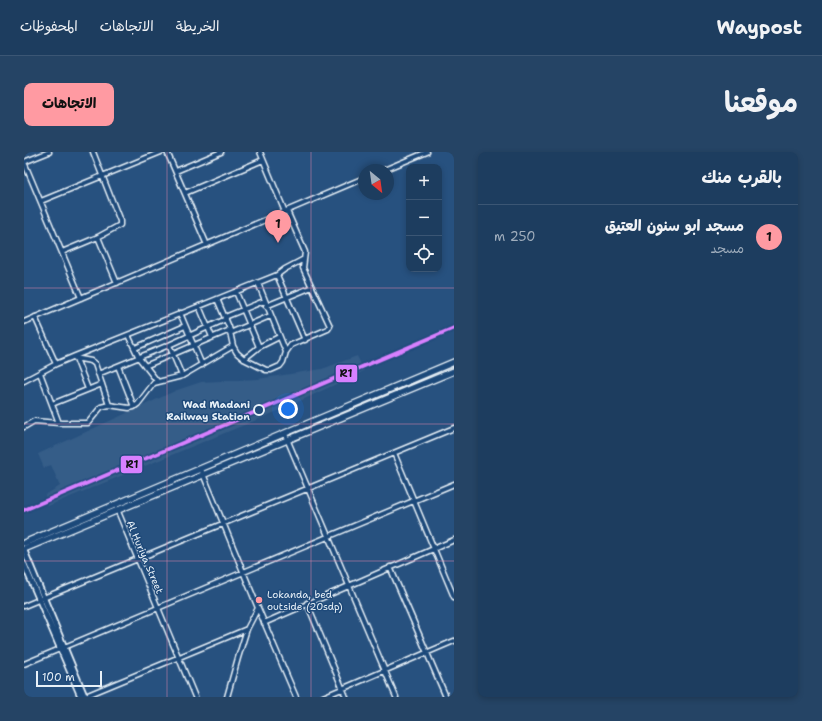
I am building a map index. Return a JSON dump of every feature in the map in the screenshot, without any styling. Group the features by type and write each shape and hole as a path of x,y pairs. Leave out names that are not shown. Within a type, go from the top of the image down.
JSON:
{"main road":[{"path":"24,550 118,511 286,434 454,362"},
{"path":"24,543 115,505 288,440 454,371"}],"street":[{"path":"49,152 24,162 81,298"},
{"path":"62,252 98,237 120,225 120,221 93,152"},
{"path":"41,201 160,152"},
{"path":"168,152 206,245"},
{"path":"176,171 221,152"},
{"path":"217,299 226,318 233,346 237,353 244,359 262,369 271,370 280,366 286,352 291,346 328,329 330,326 303,268 305,252 260,152"},
{"path":"394,165 420,153 427,152"},
{"path":"185,193 263,160"},
{"path":"24,322 358,181"},
{"path":"98,237 117,283"},
{"path":"24,381 56,364 277,275 304,259"},
{"path":"277,275 305,340"},
{"path":"258,283 270,316 286,352"},
{"path":"98,374 169,345 244,310 286,298 312,287"},
{"path":"236,292 259,347"},
{"path":"199,306 212,337"},
{"path":"180,313 202,365"},
{"path":"145,366 212,337 250,325 270,316"},
{"path":"35,317 56,364"},
{"path":"135,348 185,326"},
{"path":"128,335 139,358 156,381"},
{"path":"244,359 259,347 279,337"},
{"path":"169,345 182,376"},
{"path":"24,427 34,421 88,423 98,409 104,406 134,407 156,381 182,376 233,346"},
{"path":"75,357 94,362 109,405"},
{"path":"75,357 88,389"},
{"path":"118,366 134,407"},
{"path":"40,373 59,423"},
{"path":"52,404 102,384"},
{"path":"24,606 454,428"},
{"path":"286,434 396,697"},
{"path":"394,453 454,597"},
{"path":"202,472 296,697"},
{"path":"24,664 454,484"},
{"name":"Al Huriya Street","path":"115,505 195,697"},
{"path":"264,622 454,540"},
{"path":"24,550 44,598 62,648"},
{"path":"24,564 83,697 247,629"},
{"path":"390,567 446,697"},
{"path":"307,603 346,697"},
{"path":"227,697 247,629 258,608"},
{"path":"323,697 454,641"}],"shaded area":[{"path":"357,356 364,371 285,408 48,506 45,495 60,486 51,465 44,468 38,454 177,390 201,382 258,379 322,369"}],"transit line":[{"name":"R1","path":"24,510 454,328"}],"place":[{"name":"مسجد ابو سنون العتيق","path":"278,243"},
{"name":"Wad Madani Railway Station","path":"259,410"},
{"name":"Lokanda, bed outside (20sdp)","path":"259,600"}]}
